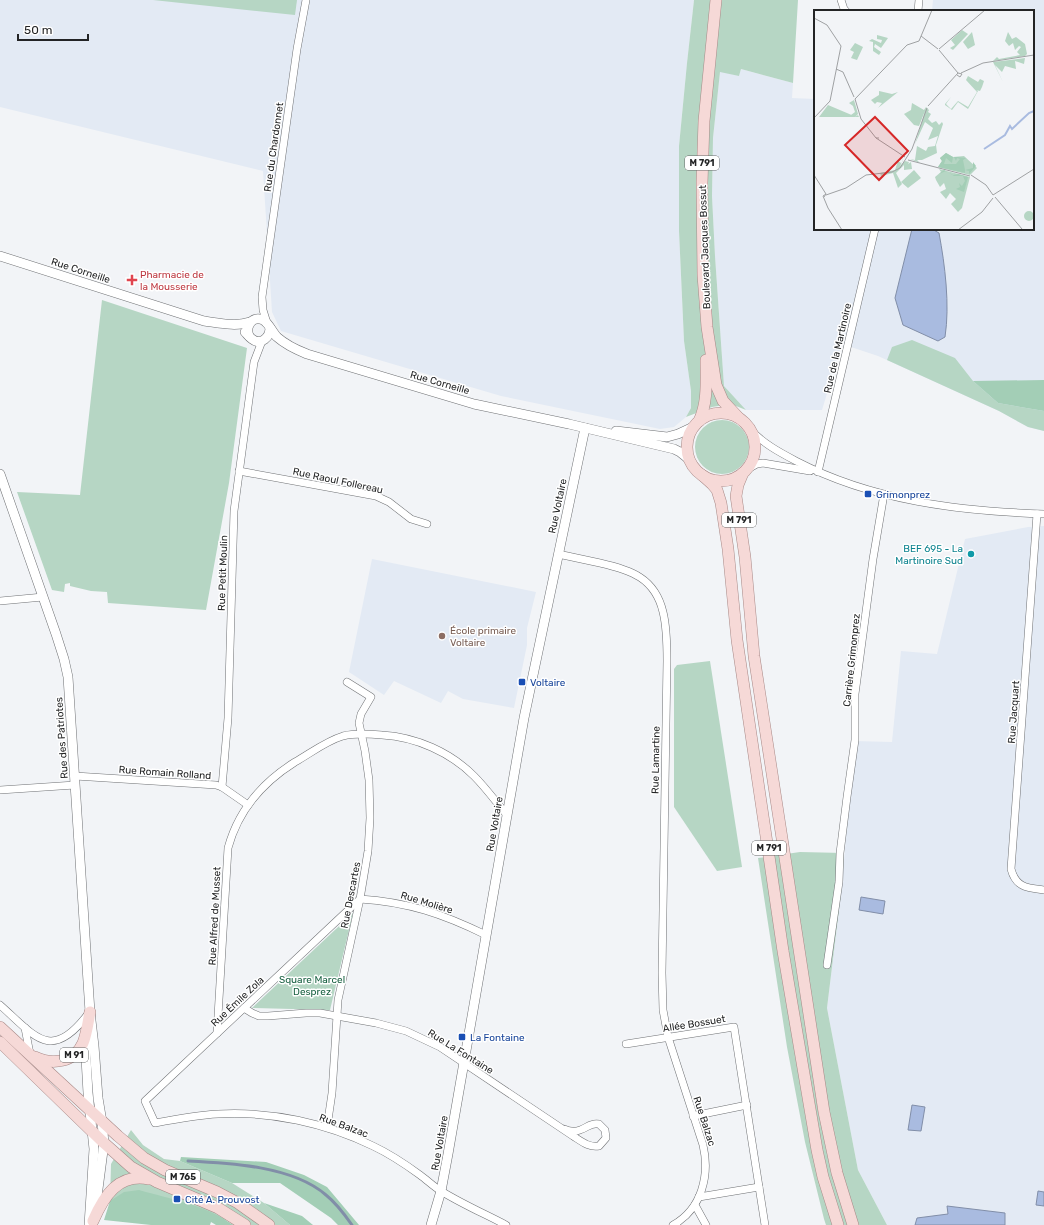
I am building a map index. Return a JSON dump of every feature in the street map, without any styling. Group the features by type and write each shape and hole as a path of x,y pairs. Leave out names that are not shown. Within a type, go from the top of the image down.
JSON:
{"main road":[{"name":"Boulevard Jacques Bossut","path":"716,0 705,101 703,145 703,252 707,327 713,372 719,393 727,406 738,418"},
{"name":"Boulevard Jacques Bossut","path":"696,424 704,410 707,327"},
{"path":"718,413 728,414 738,418 749,428 754,437 755,447 752,461 744,471 734,478 725,480 711,479 702,475 690,460 687,451 688,441 696,424 708,416 718,413"},
{"name":"M 791","path":"744,471 738,485 736,496 745,557 754,656 824,1112 837,1173 853,1225"},
{"name":"M 791","path":"702,475 717,490 721,503 728,549 737,640 783,951 817,1150 823,1177 838,1225"},
{"name":"M 91","path":"30,1054 42,1060 54,1062 64,1060 74,1055 81,1047 83,1042 90,1012"},
{"name":"M 765","path":"0,1027 134,1151 151,1163 217,1192 238,1203 269,1225"},
{"name":"M 765","path":"0,1042 126,1163 151,1179 205,1202 245,1225"},
{"path":"91,1224 104,1199 109,1192 119,1184 133,1178 151,1179"}],"street":[{"name":"Rue du Chardonnet","path":"268,325 263,310 262,297 297,48 306,0"},
{"path":"841,0 845,10"},
{"path":"918,10 920,0"},
{"name":"Rue de la Martinoire","path":"818,472 875,230"},
{"name":"Rue Corneille","path":"0,256 194,318 238,328 250,337"},
{"name":"Rue du Chardonnet","path":"252,321 262,297"},
{"path":"261,319 268,325 269,335 263,341 256,341 250,337 247,329 252,321 261,319"},
{"name":"Rue Corneille","path":"225,324 240,324 252,321"},
{"name":"Rue Corneille","path":"268,325 278,338 293,348"},
{"name":"Rue Petit Moulin","path":"222,787 228,718 233,524 254,362 253,347 250,337"},
{"name":"Rue Corneille","path":"263,341 293,348 315,357 460,400 674,449 690,460"},
{"name":"Rue Petit Moulin","path":"254,362 263,341"},
{"name":"Rue Corneille","path":"585,428 667,437 678,434 696,424"},
{"name":"Rue Voltaire","path":"431,1225 441,1191 530,686 585,428"},
{"path":"749,428 757,438 767,445 818,472"},
{"path":"744,471 762,463 782,465 818,472 884,494 915,502 973,510 998,510 1041,514"},
{"name":"Rue Raoul Follereau","path":"239,471 376,496 389,502 412,519 427,524"},
{"name":"Rue des Patriotes","path":"0,474 64,659 68,677 90,1012 104,1143 99,1187 91,1224"},
{"name":"Carrière Grimonprez","path":"827,965 839,882 840,853 855,740 855,694 873,559 884,494"},
{"name":"Rue Jacquart","path":"1041,514 1011,869 1016,881 1022,885 1029,889 1044,890"},
{"name":"Rue Lamartine","path":"558,554 621,568 636,574 655,592 663,612 667,661 662,999 668,1037"},
{"path":"0,601 43,597"},
{"name":"Rue Descartes","path":"327,1128 332,1093 338,1000 360,899 368,851 370,818 368,774 361,734 360,718 371,697 347,682"},
{"path":"248,805 266,784 286,768 335,739 349,735 361,734 405,738 424,744 447,755 474,776 507,815"},
{"name":"Rue Romain Rolland","path":"0,790 75,780 209,784 222,787 248,805"},
{"name":"Rue Alfred de Musset","path":"217,1033 228,848 235,828 248,805"},
{"name":"Rue Molière","path":"360,899 398,902 416,907 451,918 486,935"},
{"name":"Rue Émile Zola","path":"155,1123 145,1101 360,899"},
{"path":"0,1005 33,1035 43,1040 58,1040 68,1036 90,1012"},
{"name":"Rue La Fontaine","path":"244,1008 252,1014 259,1016 306,1013 336,1016 376,1023 406,1031 433,1044 464,1063 591,1147 599,1146 606,1138 605,1130 599,1124 592,1124 580,1130 570,1131 564,1129"},
{"name":"Rue des Patriotes","path":"90,1012 86,1058 89,1109 94,1149 91,1224"},
{"path":"25,1027 30,1054"},
{"name":"Allée Bossuet","path":"626,1044 734,1027 765,1225"},
{"name":"Rue Balzac","path":"668,1037 703,1145 706,1160 705,1182 699,1197 684,1218 673,1225"},
{"path":"694,1116 747,1105"},
{"name":"Rue Balzac","path":"155,1123 202,1115 256,1114 289,1119 327,1128 360,1140 389,1155 419,1174 441,1191 506,1225"},
{"path":"92,1131 97,1124 102,1122"},
{"path":"699,1197 759,1187"},
{"path":"694,1205 706,1225"}],"shaded area":[{"path":"0,0 694,0 679,146 679,231 684,341 691,391 691,408 686,417 674,427 660,429 501,396 281,331 272,312 263,171 0,107"},
{"path":"933,0 1044,0 1044,431 1028,427 999,411 878,356 842,344 822,410 746,410 724,386 712,196 713,138 720,71 739,76 741,69 793,83 792,98 814,99 814,230 1034,230 1034,10 932,10"},
{"path":"1044,526 1044,1225 887,1225 858,1170 827,1008 842,885 854,741 892,742 901,651 937,654 965,539 1028,527"},
{"name":"École primaire Voltaire","path":"372,559 536,592 527,628 527,645 514,708 463,699 448,691 441,703 394,681 384,695 349,672"}],"green space":[{"path":"153,0 297,0 295,15"},
{"path":"694,0 798,0 793,83 741,69 739,76 720,72 713,138 712,196 724,386 746,410 731,404 712,407 686,417 691,408 691,391 684,341 679,231 679,146"},
{"path":"102,300 247,348 229,483 206,610 108,603 107,592 91,591 70,586 70,583 65,584 64,592 52,590 17,492 80,495"},
{"path":"912,340 955,358 973,381 998,403 1044,411 1044,431 1028,427 999,411 887,360 892,347"},
{"path":"1044,380 1044,411 998,403 973,381"},
{"path":"717,420 727,420 737,424 745,432 749,442 749,452 745,462 737,470 727,474 717,474 707,470 699,462 695,452 695,442 699,432 707,424"},
{"path":"710,661 742,867 717,871 674,807 674,669 677,665"},
{"path":"800,852 844,853 842,885 827,1008 858,1170 887,1225 826,1225 805,1142 787,1047 758,858"},
{"name":"Square Marcel Desprez","path":"353,913 330,1010 252,1008"},
{"path":"131,1130 143,1145 164,1159 180,1161 232,1183 264,1203 290,1225 233,1225 226,1220 110,1201 111,1164"},
{"path":"181,1157 266,1162 304,1175 327,1187 359,1225 338,1225 331,1218 280,1183 232,1183 180,1161"},
{"path":"139,1190 211,1212 233,1225 216,1225 211,1222 210,1225 151,1225 104,1220 110,1201 124,1192"},
{"path":"264,1203 302,1216 313,1225 290,1225"}],"water":[{"path":"912,230 934,230 939,233 947,298 945,337 938,341 903,325 895,298"},
{"path":"861,897 885,901 883,914 859,910"},
{"path":"912,1105 925,1107 921,1131 908,1130"},
{"path":"1038,1191 1044,1192 1044,1206 1036,1205"},
{"path":"947,1206 1005,1213 1005,1225 915,1225 917,1218 948,1214"}],"waterway":[{"path":"188,1161 241,1165 279,1172 296,1178 312,1185 326,1195 337,1205 352,1225"}],"place":[{"name":"Pharmacie de la Mousserie","path":"132,280"},
{"name":"Grimonprez","path":"868,494"},
{"name":"BEF 695 - La Martinoire Sud","path":"971,554"},
{"name":"École primaire Voltaire","path":"442,636"},
{"name":"Voltaire","path":"522,682"},
{"name":"La Fontaine","path":"462,1037"},
{"name":"Cité A. Prouvost","path":"177,1199"}]}
